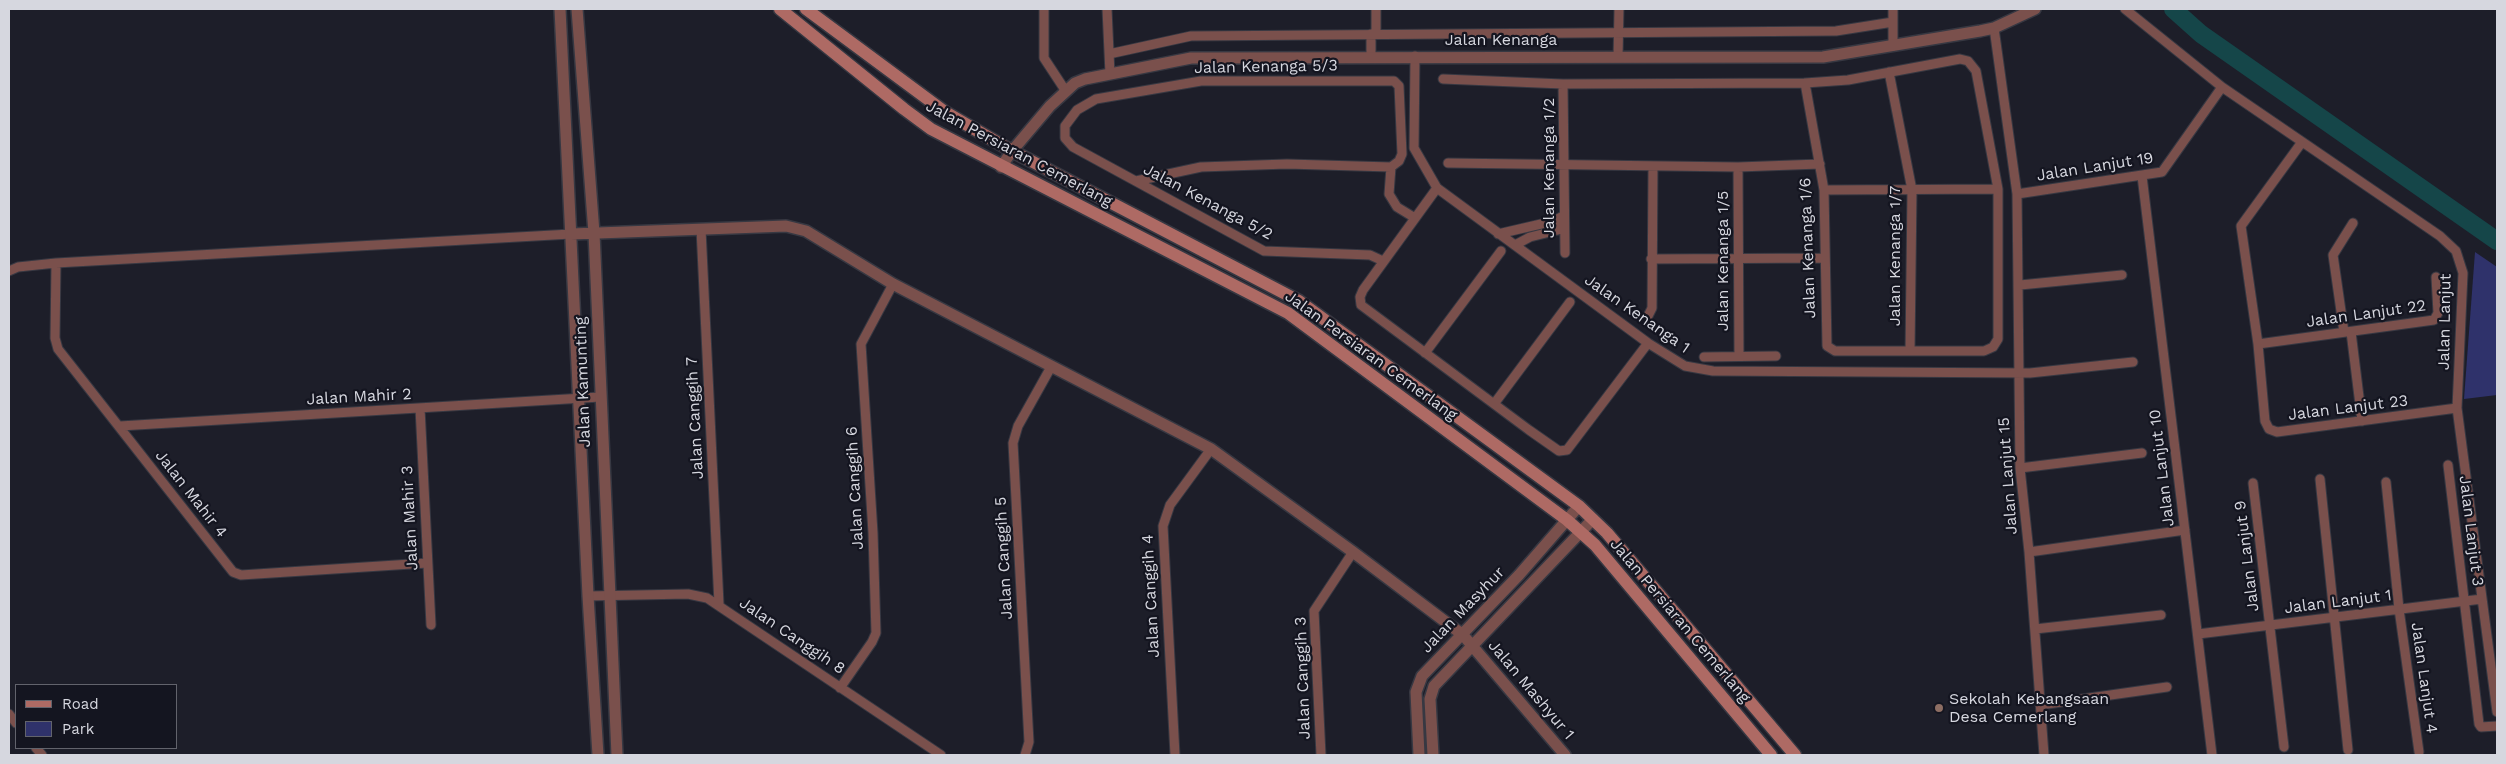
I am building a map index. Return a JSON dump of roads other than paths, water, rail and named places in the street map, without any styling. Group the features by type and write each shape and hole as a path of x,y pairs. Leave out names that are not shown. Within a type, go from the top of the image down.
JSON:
{"main road":[{"name":"Jalan Persiaran Cemerlang","path":"780,9 918,119 1001,167 1288,313 1567,520 1595,545 1771,755"},
{"name":"Jalan Persiaran Cemerlang","path":"806,9 916,92 1012,151 1298,301 1579,506 1607,533 1794,755"}],"street":[{"name":"Jalan Kamunting","path":"560,9 588,596 598,755"},
{"name":"Jalan Kamunting","path":"577,9 594,233 608,597 617,755"},
{"path":"1044,9 1044,58 1065,90"},
{"path":"1107,9 1110,74"},
{"path":"1371,56 1376,9"},
{"path":"1618,57 1619,9"},
{"path":"1893,9 1893,46"},
{"name":"Jalan Kenanga","path":"1001,167 1012,151 1065,90 1085,79 1202,57 1822,57 1994,28 2035,9"},
{"name":"Jalan Lanjut","path":"2125,9 2222,87 2440,236 2456,251 2463,273 2457,408 2497,712"},
{"path":"1109,54 1191,36 1618,33 1731,30 1836,31 1893,22"},
{"name":"Jalan Lanjut 15","path":"1994,28 2017,194 2020,285 2018,373 2020,468 2029,552 2044,755"},
{"name":"Jalan Kenanga 1","path":"1415,56 1414,148 1437,188 1678,363 1699,370 2018,373 2133,362"},
{"path":"1443,80 1563,84 1806,83 1848,80 1960,59 1971,63 1976,71 1998,189 1997,342 1993,347 1984,352 1910,352"},
{"name":"Jalan Kenanga 1/7","path":"1889,72 1912,190 1910,352"},
{"name":"Jalan Kenanga 5/3","path":"1064,134 1065,126 1071,116 1082,106 1096,99 1202,81 1394,81 1399,86 1402,154 1399,161 1391,167"},
{"name":"Jalan Kenanga 1/6","path":"1806,83 1824,190 1827,346 1832,351 1910,352"},
{"name":"Jalan Kenanga 1/2","path":"1563,84 1565,166 1564,253"},
{"name":"Jalan Lanjut 19","path":"2017,194 2156,174 2168,167 2222,87"},
{"name":"Jalan Kenanga 5/2","path":"1064,134 1066,140 1073,147 1266,252 1370,255 1383,261"},
{"path":"2258,344 2241,226 2302,142"},
{"path":"1448,163 1653,167 1738,167 1820,164"},
{"path":"1136,182 1201,167 1287,164 1391,167 1389,194 1391,201 1415,218"},
{"path":"1646,318 1652,308 1653,167"},
{"name":"Jalan Kenanga 1/5","path":"1738,167 1739,356"},
{"name":"Jalan Lanjut 10","path":"2142,176 2212,755"},
{"path":"1437,188 1361,293 1360,301 1367,311 1556,450 1564,451 1648,342"},
{"path":"1824,190 1998,189"},
{"path":"1498,234 1554,221 1563,221 1558,230 1530,237 1515,246"},
{"path":"2353,223 2333,255 2348,332 2362,421"},
{"name":"Jalan Mashyur 1","path":"571,234 786,226 798,228 893,284 1211,449 1462,635 1565,755"},
{"name":"Jalan Canggih 7","path":"701,229 719,604"},
{"path":"9,271 18,267 56,264 571,234"},
{"path":"1425,352 1501,251"},
{"path":"1651,259 1824,258"},
{"name":"Jalan Mahir 4","path":"56,264 57,346 236,574 427,563"},
{"path":"2020,285 2122,276"},
{"name":"Jalan Lanjut 22","path":"2258,344 2434,320 2438,314 2436,277"},
{"name":"Jalan Canggih 6","path":"840,688 872,642 876,633 873,533 861,344 893,284"},
{"path":"1494,404 1570,302"},
{"name":"Jalan Lanjut 23","path":"2258,344 2265,421 2270,429 2277,432 2457,408"},
{"path":"1704,357 1776,356"},
{"name":"Jalan Canggih 5","path":"1025,755 1029,742 1013,443 1018,426 1051,367"},
{"name":"Jalan Mahir 2","path":"120,426 600,397"},
{"name":"Jalan Mahir 3","path":"420,408 427,563 432,625"},
{"name":"Jalan Canggih 4","path":"1175,755 1162,526 1170,505 1211,449"},
{"path":"2020,468 2142,452"},
{"name":"Jalan Lanjut 3","path":"2448,465 2479,724 2481,727 2497,726"},
{"path":"2320,480 2348,750"},
{"name":"Jalan Lanjut 4","path":"2386,482 2399,609 2419,752"},
{"name":"Jalan Lanjut 9","path":"2253,483 2284,747"},
{"name":"Jalan Masyhur","path":"1419,755 1416,692 1422,676 1462,635 1579,506"},
{"name":"Jalan Masyhur","path":"1434,755 1430,699 1434,686 1593,520"},
{"path":"2029,552 2185,530"},
{"name":"Jalan Canggih 3","path":"1321,755 1314,611 1352,552"},
{"name":"Jalan Canggih 8","path":"588,596 688,594 706,598 719,604 941,755"},
{"name":"Jalan Lanjut 1","path":"2198,634 2482,599"},
{"path":"2035,629 2161,615"},
{"path":"2040,705 2167,687"}],"waterway":[{"path":"2173,9 2201,34 2497,241"}],"place":[{"name":"Sekolah Kebangsaan Desa Cemerlang","path":"1939,708"}]}
